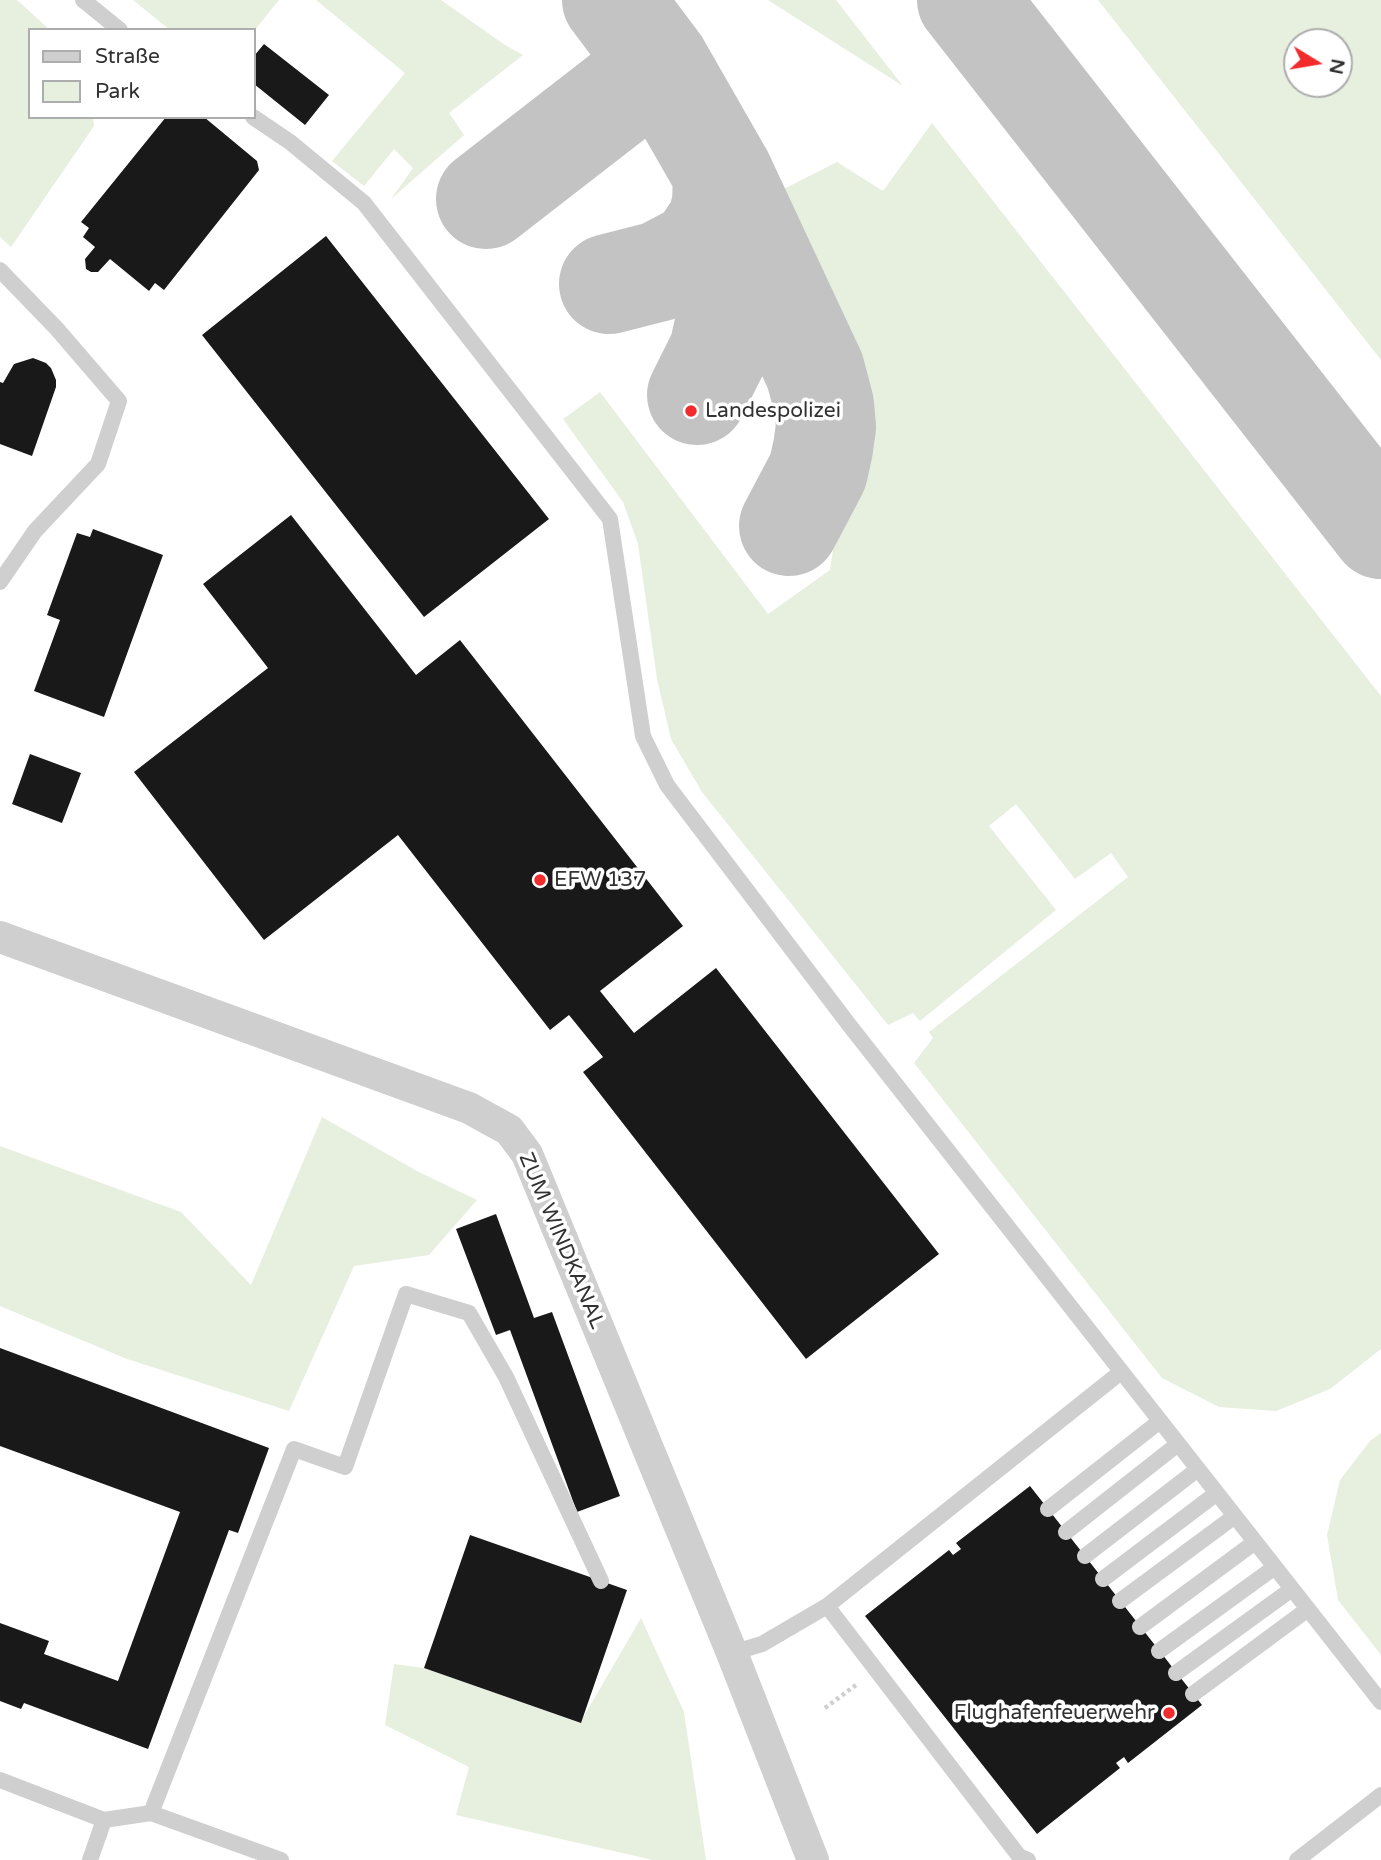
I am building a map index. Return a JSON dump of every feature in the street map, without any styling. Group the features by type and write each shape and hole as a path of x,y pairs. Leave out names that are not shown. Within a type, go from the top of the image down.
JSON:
{"street":[{"name":"ZUM WINDKANAL","path":"0,937 469,1108 509,1130 527,1154 732,1653 813,1860"}],"lane":[{"path":"83,0 118,28"},
{"path":"256,119 290,142 365,202 610,519 643,736 667,785 850,1026 1381,1702"},
{"path":"0,270 57,329 119,401 98,464 36,531 0,582"},
{"path":"151,1813 294,1449 345,1467 406,1294 469,1313 506,1377 601,1581"},
{"path":"732,1653 762,1644 827,1606 1121,1372"},
{"path":"1048,1509 1160,1421"},
{"path":"1066,1532 1178,1444"},
{"path":"1085,1556 1198,1469"},
{"path":"1103,1579 1217,1493"},
{"path":"1120,1601 1235,1517"},
{"path":"1140,1627 1255,1542"},
{"path":"1159,1651 1275,1567"},
{"path":"1176,1673 1292,1589"},
{"path":"827,1606 1019,1856 1028,1860"},
{"path":"1193,1694 1308,1609"},
{"path":"0,1780 104,1819 151,1813 281,1860"},
{"path":"1297,1860 1381,1796"},
{"path":"90,1860 104,1819"}],"path":[{"path":"825,1709 876,1670"}],"green space":[{"path":"0,0 17,0 48,28 28,28 28,119 93,119 94,126 11,247 0,237"},
{"path":"133,0 279,0 256,29 168,28"},
{"path":"316,0 441,0 523,55 449,113 464,135 391,199 413,168 394,149 364,186 332,161 405,73"},
{"path":"768,0 836,0 903,86"},
{"path":"1098,0 1381,0 1381,360"},
{"path":"932,123 1381,696 1381,1349 1330,1389 1276,1411 1219,1407 1162,1378 914,1063 933,1038 929,1032 1128,877 1111,853 1075,879 1016,804 989,826 1056,910 920,1021 913,1013 888,1025 702,792 671,739 657,679 638,544 623,502 563,419 600,392 768,614 830,570 855,403 760,201 837,162 883,191"},
{"path":"322,1117 417,1171 477,1200 429,1255 354,1266 289,1411 127,1359 0,1306 0,1146 181,1212 251,1285"},
{"path":"1381,1433 1381,1655 1338,1600 1327,1535 1340,1480 1370,1441"},
{"path":"641,1618 684,1712 706,1860 653,1860 456,1815 469,1767 385,1725 394,1664 424,1668 580,1723"}],"building":[{"path":"264,44 329,95 305,125 256,86 256,54"},
{"path":"164,119 206,119 257,161 259,170 164,290 155,283 149,291 110,259 98,272 86,269 85,259 95,247 83,237 89,228 81,222"},
{"path":"326,236 549,519 424,617 202,335"},
{"path":"33,358 51,368 56,387 32,456 0,444 0,382 3,383 14,364"},
{"path":"291,515 416,675 460,640 683,926 600,991 634,1033 716,968 939,1254 806,1359 583,1072 603,1057 569,1015 550,1030 398,835 264,940 134,772 268,668 203,584"},
{"path":"93,529 163,555 104,717 34,691 60,620 47,615 77,533 90,537"},
{"path":"30,754 81,773 62,823 12,804"},
{"path":"496,1214 534,1318 552,1312 620,1496 577,1512 510,1330 496,1335 456,1229"},
{"path":"0,1348 269,1448 238,1533 229,1530 148,1749 24,1703 21,1709 0,1701 0,1623 49,1641 44,1654 118,1681 180,1512 0,1446"},
{"path":"1030,1486 1202,1705 1128,1763 1124,1757 1116,1763 1120,1768 1037,1834 865,1616 949,1550 953,1555 961,1549 956,1543"},
{"path":"470,1535 627,1590 581,1723 424,1668"}],"taxiway":[{"path":"612,0 660,64 723,174 815,371 824,405 826,427 823,448 818,471 789,526"},
{"path":"967,0 1381,529"},
{"path":"486,199 660,64"},
{"path":"609,284 660,271 698,251 717,223 722,204 723,174"},
{"path":"697,395 719,351 728,310 732,238 726,199"}],"place":[{"name":"Landespolizei","path":"691,411"},
{"name":"EFW 137","path":"540,880"},
{"name":"Flughafenfeuerwehr","path":"1169,1713"}]}
